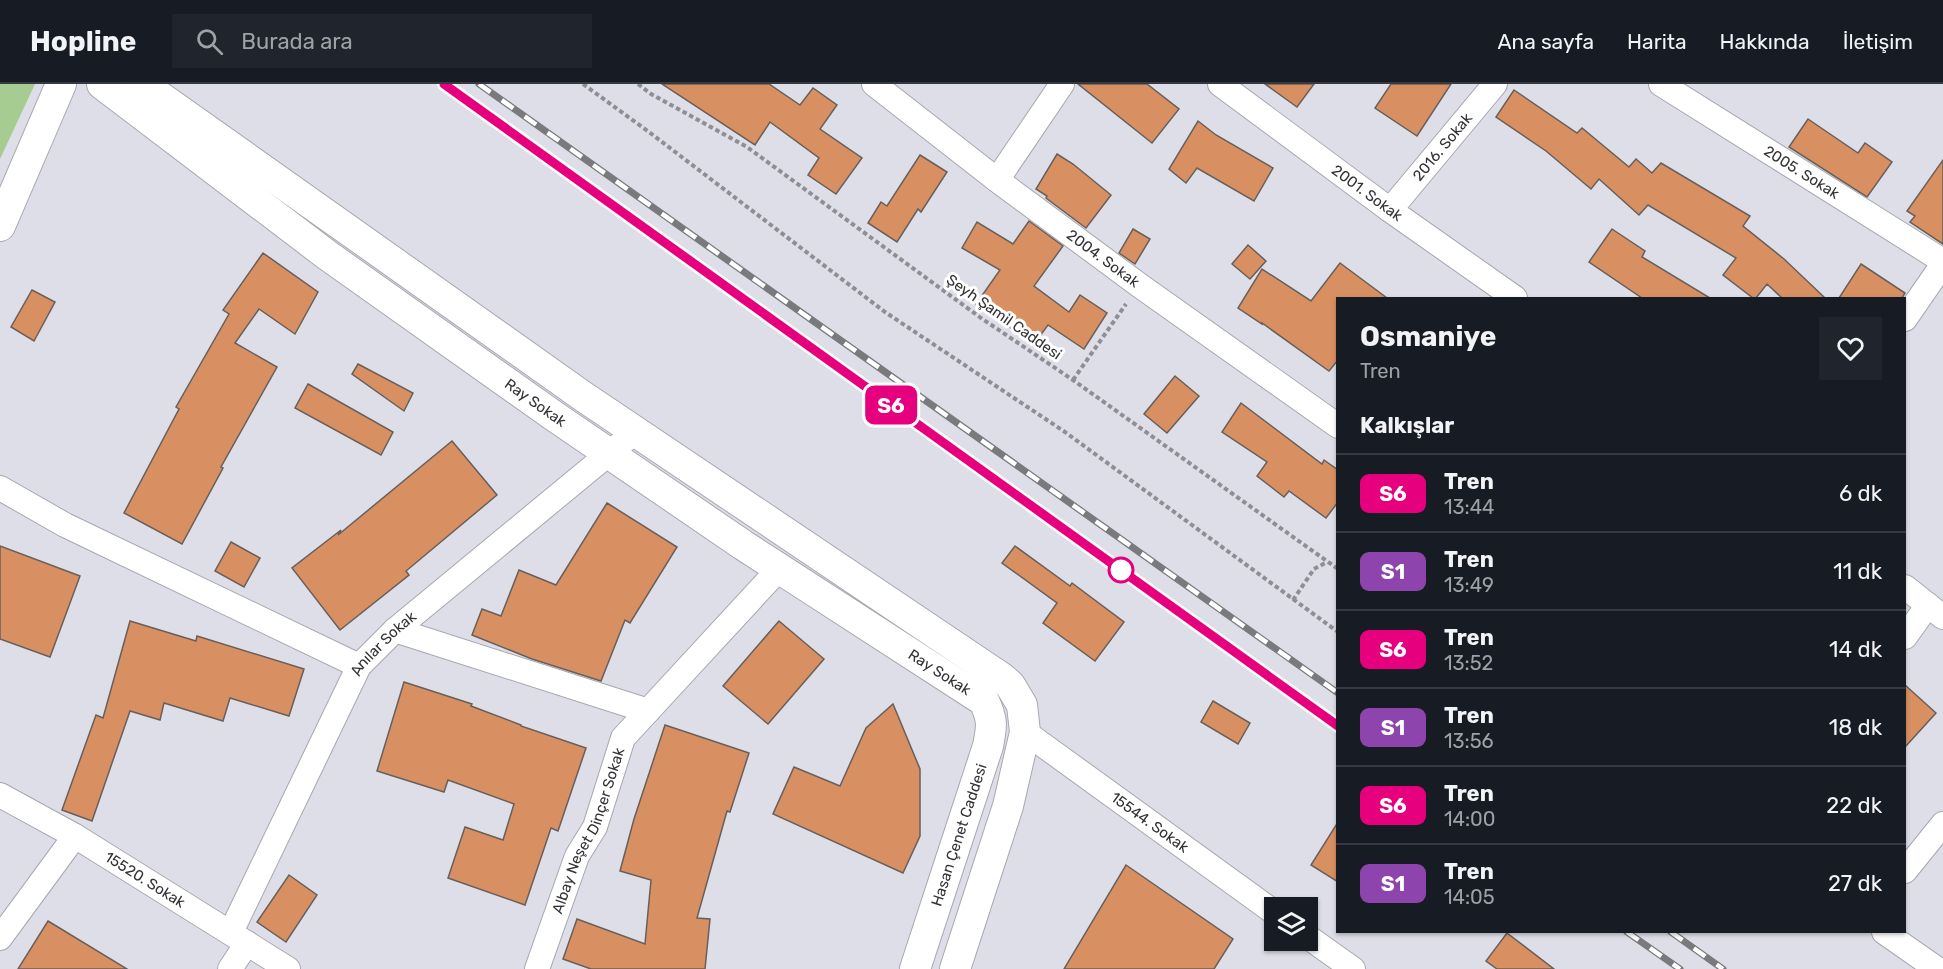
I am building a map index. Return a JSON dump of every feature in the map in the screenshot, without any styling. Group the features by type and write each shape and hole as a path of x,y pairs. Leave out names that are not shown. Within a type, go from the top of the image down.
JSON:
{"street":[{"path":"0,226 61,84"},
{"name":"Ray Sokak","path":"102,84 327,255 608,453 779,569 984,701"},
{"path":"142,84 584,398 1002,678 1018,696 1022,705 1025,732 1008,806 955,969"},
{"name":"2004. Sokak","path":"874,84 997,180 1139,285 1336,425"},
{"path":"997,180 1062,84"},
{"name":"2001. Sokak","path":"1220,84 1390,210 1514,297"},
{"name":"2016. Sokak","path":"1390,210 1495,84"},
{"name":"2005. Sokak","path":"1661,84 1943,263"},
{"path":"1906,318 1943,263"},
{"name":"Anılar Sokak","path":"230,969 239,937 359,666 395,630 635,432"},
{"path":"0,488 65,525 359,666"},
{"name":"Albay Neşet Dinçer Sokak","path":"537,969 577,856 595,827 623,738 779,569"},
{"path":"1906,588 1936,611 1906,636"},
{"path":"395,630 648,711"},
{"name":"Hasan Çenet Caddesi","path":"915,969 988,746 991,715 984,701"},
{"name":"15544. Sokak","path":"1025,732 1264,905"},
{"name":"15520. Sokak","path":"0,795 75,836 288,969"},
{"path":"1906,871 1943,824"},
{"path":"0,938 75,836"},
{"path":"1885,933 1938,969"},
{"path":"1318,944 1353,969"}],"path":[{"path":"583,84 885,312 1065,432 1336,631"},
{"name":"Şeyh Şamil Caddesi","path":"638,84 651,94 747,147 981,318 1073,380 1336,568"},
{"path":"1073,380 1139,285"},
{"path":"1293,600 1314,570 1327,562"}],"green space":[{"path":"0,84 35,84 0,159"}],"building":[{"path":"662,84 769,84 800,105 813,88 837,105 820,129 862,158 836,194 808,175 819,158 770,122 755,145"},
{"path":"1078,84 1147,84 1179,109 1152,143"},
{"path":"1265,84 1314,84 1297,107"},
{"path":"1391,84 1451,84 1417,136 1375,108"},
{"path":"1514,90 1577,133 1582,128 1629,167 1636,159 1652,173 1661,163 1750,216 1743,226 1784,259 1824,297 1781,297 1767,284 1757,297 1752,297 1723,275 1736,258 1648,205 1639,215 1599,179 1591,189 1546,151 1496,117"},
{"path":"1808,119 1858,153 1865,143 1892,162 1867,197 1789,147"},
{"path":"1198,121 1216,135 1273,168 1254,201 1197,168 1186,183 1169,169"},
{"path":"1057,154 1111,195 1086,228 1036,189"},
{"path":"920,155 947,172 921,212 918,209 897,242 868,223 881,202 887,206"},
{"path":"1943,160 1943,244 1910,222 1915,216 1907,211"},
{"path":"1029,221 1063,246 1034,286 1069,312 1080,295 1107,313 1084,349 1048,325 1034,344 976,304 1000,270 962,248 977,222 1013,244"},
{"path":"1133,229 1150,239 1135,264 1119,253"},
{"path":"1612,229 1645,251 1642,257 1708,297 1641,297 1589,262"},
{"path":"1248,245 1266,261 1250,279 1232,264"},
{"path":"263,253 318,292 295,334 259,309 235,343 277,367 221,467 223,468 182,544 124,513 179,409 176,407 229,314 223,310"},
{"path":"1340,263 1386,297 1336,297 1336,362 1329,371 1238,308 1262,269 1311,301"},
{"path":"1861,264 1905,293 1903,297 1840,297"},
{"path":"32,290 55,302 34,341 11,327"},
{"path":"358,364 413,393 404,411 352,374"},
{"path":"1175,376 1199,396 1167,433 1144,414"},
{"path":"308,384 393,432 381,455 295,408"},
{"path":"1241,403 1322,464 1324,460 1336,469 1336,505 1326,518 1289,491 1284,497 1257,476 1267,462 1222,432"},
{"path":"452,441 497,495 406,571 409,575 340,630 292,568 341,530 338,535"},
{"path":"607,503 677,547 630,623 625,620 601,681 532,659 472,635 482,609 501,616 519,570 556,585"},
{"path":"231,542 260,558 244,587 215,571"},
{"path":"0,546 80,576 50,657 0,639"},
{"path":"1015,546 1070,586 1072,583 1124,622 1095,661 1043,623 1057,603 1002,563"},
{"path":"130,621 196,641 197,636 304,669 289,716 230,698 223,721 164,703 160,720 130,711 92,821 62,810 96,715 103,718"},
{"path":"779,621 824,659 768,724 723,686"},
{"path":"404,682 472,704 471,706 521,726 586,748 558,831 551,828 525,905 448,878 465,827 503,840 514,804 448,780 444,792 377,771"},
{"path":"1906,686 1936,713 1906,746"},
{"path":"1213,701 1250,723 1238,744 1201,722"},
{"path":"893,704 920,769 920,836 903,873 773,814 794,767 840,786 866,728"},
{"path":"665,725 749,753 730,812 727,811 697,918 710,919 705,969 591,969 563,959 577,919 645,944 651,880 620,871 634,819"},
{"path":"1336,825 1336,881 1311,865"},
{"path":"1126,865 1233,939 1214,969 1064,969"},
{"path":"289,875 317,895 286,942 257,922"},
{"path":"48,921 127,969 18,969"},
{"path":"1507,933 1554,969 1497,969 1486,961"}],"railway":[{"path":"444,84 1336,725"},
{"path":"479,84 1336,692"},
{"path":"1628,933 1680,969"},
{"path":"1672,933 1723,969"}],"train":[{"name":"S6","path":"444,84 1336,725"}]}
